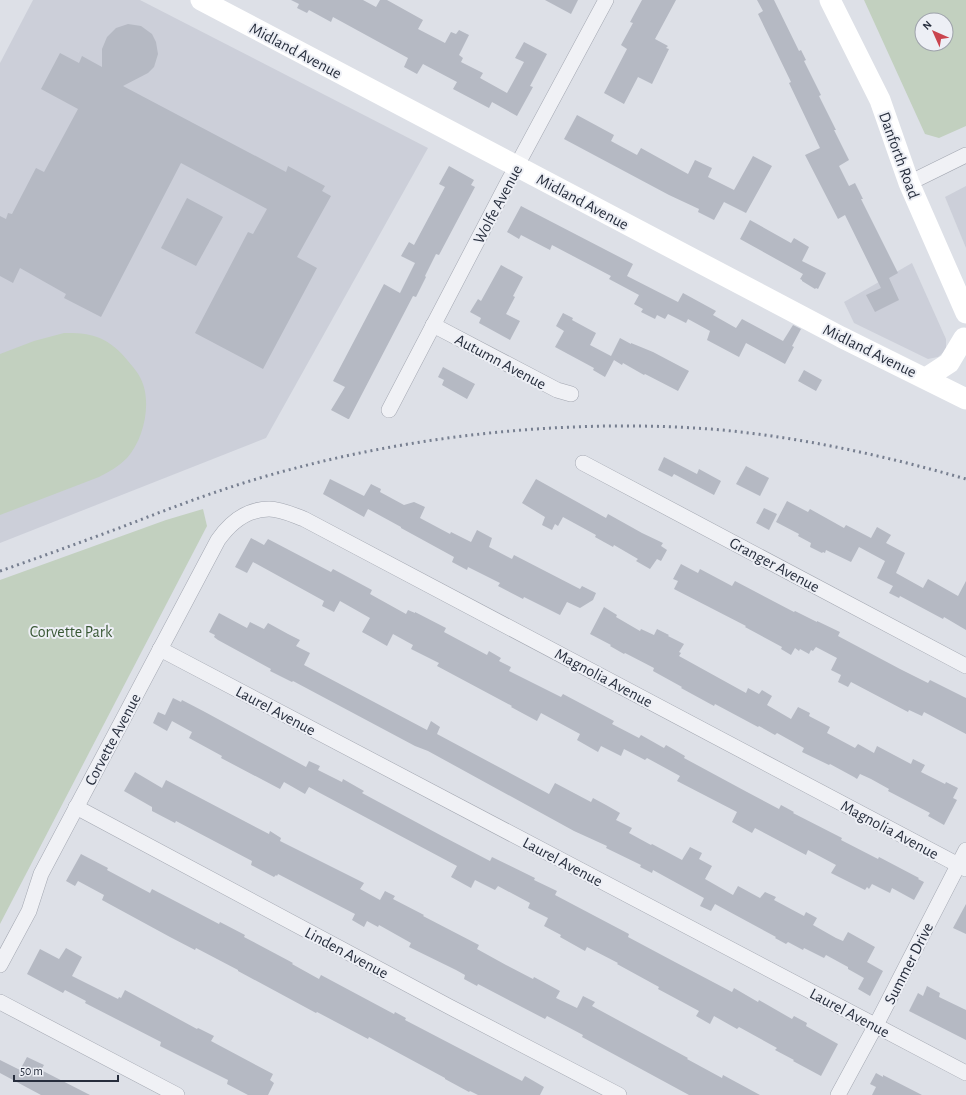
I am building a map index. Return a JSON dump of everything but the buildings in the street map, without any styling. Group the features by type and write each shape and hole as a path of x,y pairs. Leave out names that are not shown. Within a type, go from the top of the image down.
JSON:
{"main road":[{"name":"Midland Avenue","path":"201,0 841,337 966,399"},
{"name":"Danforth Road","path":"830,0 880,100 909,183 966,313"},
{"path":"926,378 949,363 965,337"}],"street":[{"name":"Wolfe Avenue","path":"389,410 606,0"},
{"path":"909,183 966,155"},
{"name":"Autumn Avenue","path":"433,325 557,390 571,394"},
{"name":"Granger Avenue","path":"583,463 966,666"},
{"name":"Magnolia Avenue","path":"236,519 252,512 268,509 287,513 304,519 962,867"},
{"name":"Corvette Avenue","path":"0,965 29,911 41,874 160,649 218,540 226,528 236,519"},
{"name":"Laurel Avenue","path":"160,649 966,1073"},
{"name":"Linden Avenue","path":"76,808 448,1006 619,1095"},
{"name":"Summer Drive","path":"838,1095 962,867 966,850"},
{"path":"0,1002 177,1095"}],"shaded area":[{"path":"33,0 140,0 428,148 266,438 0,543 0,63"},
{"path":"966,186 966,248 945,197"},
{"path":"912,263 946,339 946,350 938,357 928,359 854,323 844,302"}],"green space":[{"path":"864,0 966,0 966,126 939,138 925,134"},
{"path":"64,333 85,334 101,339 118,350 135,369 143,384 146,403 146,413 141,433 133,451 127,458 106,473 0,515 0,354 34,341"},
{"name":"Corvette Park","path":"203,509 207,526 0,924 0,580 166,520"}],"railway":[{"path":"0,571 206,495 270,475 343,456 396,446 505,432 615,426 669,427 753,433 876,455 966,479"}]}
